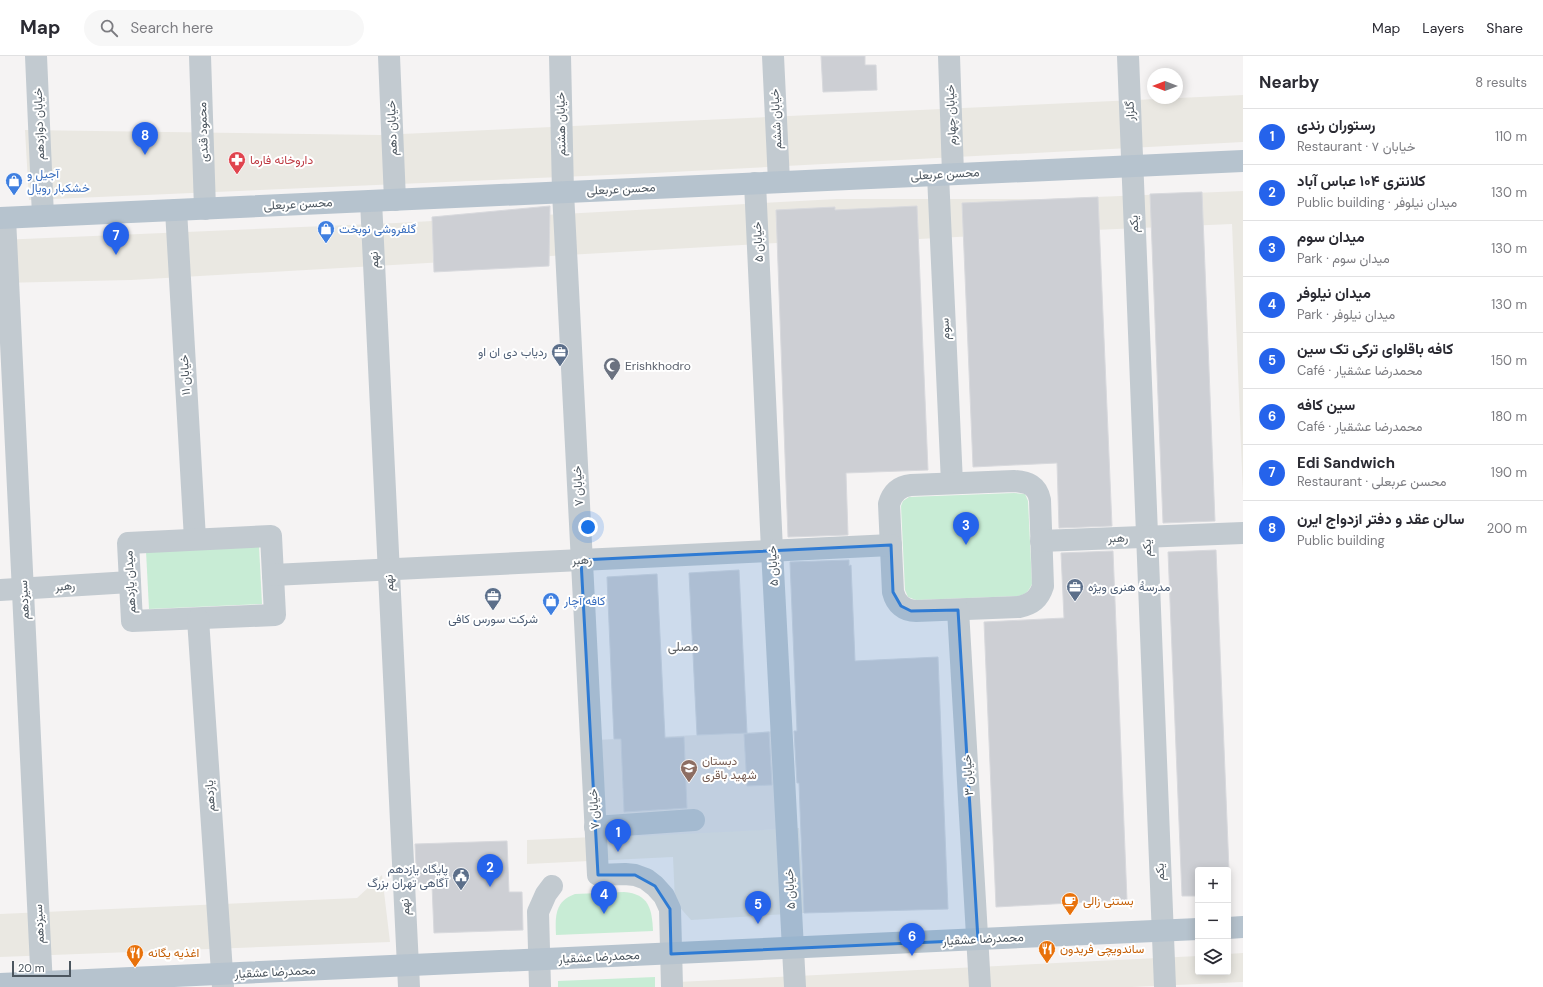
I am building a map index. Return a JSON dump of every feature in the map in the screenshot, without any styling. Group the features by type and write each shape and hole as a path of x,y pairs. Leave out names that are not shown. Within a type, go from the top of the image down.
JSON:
{"main road":[{"name":"محسن عربعلی","path":"3,218 1243,160"},
{"path":"1231,928 1243,927"},
{"name":"محمدرضا عشقیار","path":"0,984 42,985 223,980 408,966 1195,929"}],"street":[{"name":"خیابان دوازدهم","path":"36,56 43,216"},
{"name":"محمود قندی","path":"200,56 205,208"},
{"name":"خیابان دهم","path":"389,56 395,200"},
{"name":"خیابان هشتم","path":"560,56 563,192"},
{"name":"خیابان ششم","path":"773,56 779,182"},
{"name":"خیابان چهارم","path":"946,174 950,56"},
{"name":"گلزار","path":"1128,56 1132,166"},
{"name":"یکم","path":"1132,166 1165,987"},
{"name":"سوم","path":"946,174 952,483"},
{"name":"خیابان ۵","path":"755,183 772,550 795,987"},
{"name":"خیابان ۷","path":"563,192 598,875 635,875 646,879 655,886 664,896 670,909 671,954"},
{"name":"نهم","path":"371,201 409,987"},
{"name":"خیابان ۱۱","path":"176,210 195,540"},
{"name":"سیزدهم","path":"3,218 42,985"},
{"path":"1026,482 1036,489 1040,500 1042,541 1043,586 1041,593 1028,605 1019,607 911,611 900,606 894,597 890,504 893,494 897,490 906,486 952,483 1026,482"},
{"name":"رهبر","path":"1042,541 1243,533"},
{"name":"میدان یازدهم","path":"271,536 273,575 275,615 132,621 128,543 271,536"},
{"name":"رهبر","path":"273,575 891,544"},
{"name":"رهبر","path":"0,590 130,582"},
{"name":"خیابان ۳","path":"958,610 980,987"},
{"name":"یازدهم","path":"198,619 223,980"},
{"path":"595,827 694,820"},
{"path":"540,987 538,912 543,898 552,886"},
{"path":"671,954 672,987"}],"highlighted area":[{"path":"891,545 893,592 901,606 911,611 958,610 978,940 671,954 670,909 655,886 635,875 598,875 581,560"}],"shaded area":[{"path":"1243,95 1243,142 653,173 29,200 25,130 380,135 1147,99 1147,104 1183,104 1183,98"},
{"path":"1243,191 1243,495 1232,224 919,239 777,243 131,280 0,283 0,240 396,223 837,199 1046,199"},
{"name":"دبستان شهید باقری","path":"778,731 783,829 600,838 596,740"},
{"path":"799,828 804,913 691,920 675,902 673,857 527,864 527,840"},
{"path":"382,875 390,942 0,957 0,914 357,898"},
{"path":"1243,953 1243,982 1132,987 678,987 678,982 1195,956 1195,975 1231,975 1231,954"}],"green space":[{"path":"1014,493 1025,494 1028,501 1032,584 1026,592 1018,596 916,600 908,597 905,590 901,506 903,501 909,497"},
{"path":"259,546 262,604 149,609 146,551"},
{"path":"624,892 639,896 648,904 652,916 653,931 556,935 556,916 560,905 568,897 575,894"},
{"path":"655,977 655,987 558,987 558,981"}],"building":[{"path":"821,56 865,56 865,65 876,65 877,90 823,92"},
{"path":"1202,192 1215,521 1163,523 1150,194"},
{"path":"1098,197 1112,526 1059,528 1057,463 973,467 962,203"},
{"path":"550,206 549,266 434,272 432,217"},
{"path":"917,206 928,470 846,473 848,535 788,537 776,210 835,207 835,210"},
{"path":"1216,550 1229,867 1195,867 1195,896 1182,896 1168,552"},
{"path":"1113,551 1127,900 996,907 984,622 1064,618 1061,553"},
{"path":"849,560 849,566 851,565 855,661 938,657 948,909 804,913 799,783 797,783 794,731 797,731 790,562"},
{"path":"739,570 747,733 697,735 689,573"},
{"path":"657,574 665,738 684,737 687,808 624,812 621,739 614,739 607,577"},
{"path":"769,732 772,785 747,786 744,734"},
{"path":"507,841 509,892 522,892 523,930 434,933 432,885 417,886 415,844"}],"place":[{"name":"سالن عقد و دفتر ازدواج ایرن","path":"145,155"},
{"name":"داروخانه فارما","path":"237,175"},
{"name":"آجیل و خشکبار رویال","path":"14,196"},
{"name":"گلفروشی نوبخت","path":"326,244"},
{"name":"Edi Sandwich","path":"116,255"},
{"name":"ردیاب دی ان او","path":"560,367"},
{"name":"Erishkhodro","path":"612,381"},
{"name":"میدان سوم","path":"966,545"},
{"name":"مدرسهٔ هنری ویژه","path":"1075,602"},
{"name":"شرکت سورس کافی","path":"493,611"},
{"name":"کافه آچار","path":"551,616"},
{"name":"دبستان شهید باقری","path":"689,783"},
{"name":"رستوران رندی","path":"618,852"},
{"name":"کلانتری ۱۰۴ عباس آباد","path":"490,887"},
{"name":"پایگاه یازدهم آگاهی تهران بزرگ","path":"461,891"},
{"name":"میدان نیلوفر","path":"604,914"},
{"name":"بستنی زالی","path":"1070,916"},
{"name":"کافه باقلوای ترکی تک سین","path":"758,924"},
{"name":"سین کافه","path":"912,956"},
{"name":"ساندویچی فریدون","path":"1047,964"},
{"name":"اغذیه یگانه","path":"135,968"}],"district":[{"name":"مصلی","path":"683,646"}]}
